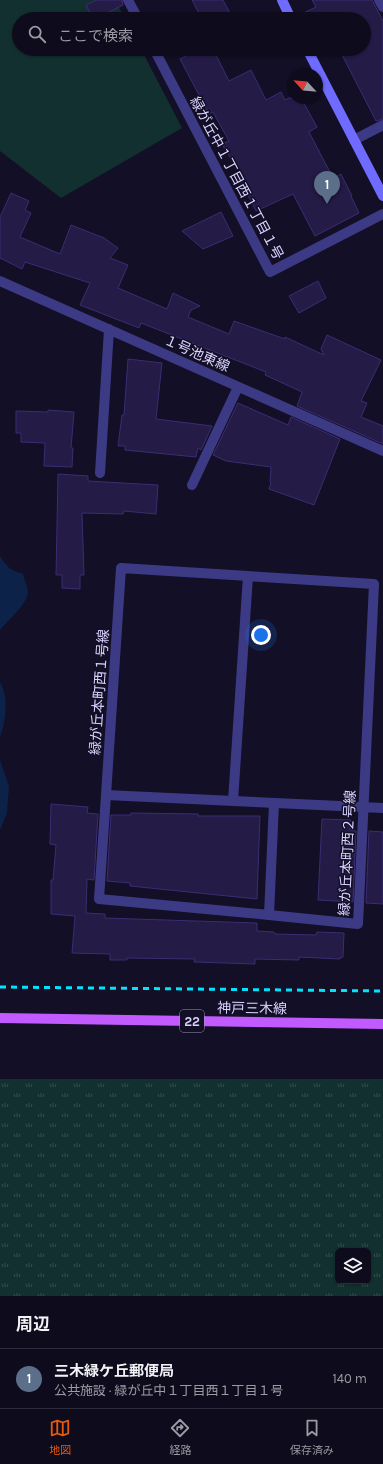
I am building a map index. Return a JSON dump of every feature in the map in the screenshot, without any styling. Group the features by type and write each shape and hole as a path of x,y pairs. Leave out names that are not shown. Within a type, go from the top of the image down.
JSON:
{"main road":[{"name":"神戸三木線","path":"0,1018 383,1024"}],"street":[{"path":"128,0 134,12"},
{"path":"282,0 288,12"},
{"path":"380,0 383,7"},
{"name":"緑が丘中１丁目西１丁目１号","path":"158,56 270,272 383,214"},
{"path":"311,56 383,196"},
{"path":"354,140 383,125"},
{"name":"１号池東線","path":"0,281 383,451"},
{"path":"100,473 109,329"},
{"path":"192,485 238,387"},
{"name":"緑が丘本町西１号線","path":"106,795 121,568 374,584"},
{"path":"233,801 248,576"},
{"name":"緑が丘本町西２号線","path":"269,915 358,924 374,584"},
{"path":"274,803 269,915 99,899 106,795 383,808"}],"green space":[{"path":"0,0 115,0 121,12 12,12 12,56 145,56 182,128 61,198 0,151"},
{"path":"0,1079 383,1079 383,1296 0,1296"}],"water":[{"path":"0,556 9,568 23,574 28,592 27,597 21,607 0,630"},
{"path":"0,682 5,695 6,709 0,737"},
{"path":"0,760 9,786 7,813 0,830"}],"building":[{"path":"97,0 122,0 123,5 109,12 90,12 86,5"},
{"path":"192,0 223,0 229,12 198,12"},
{"path":"312,0 372,0 383,21 383,119 376,121 343,56 371,56 371,12 305,12 316,7"},
{"path":"186,56 216,56 229,81 251,70 266,100 281,92 285,100 287,99 287,104 304,104 317,127 309,132 333,178 341,174 359,213 315,236 293,194 256,211 238,175 240,174 222,144 229,141 213,112 209,114 180,59"},
{"path":"11,193 29,201 25,210 31,213 20,237 60,254 71,225 104,238 118,248 110,258 128,265 118,288 167,309 173,293 200,306 191,310 188,317 229,334 234,321 285,339 285,337 324,355 321,349 327,335 381,360 361,401 367,403 361,417 383,426 383,444 297,406 302,392 265,375 266,372 141,323 139,328 80,305 90,283 25,262 22,269 0,258 0,217"},
{"path":"221,212 233,236 203,249 182,231"},
{"path":"318,281 326,298 299,313 289,296"},
{"path":"128,359 162,363 156,419 212,426 201,450 198,448 196,457 125,450 125,446 118,446 122,415 124,415"},
{"path":"238,403 288,425 291,417 340,439 314,505 269,489 271,483 271,467 226,461 213,455"},
{"path":"48,410 74,412 71,448 73,448 72,467 44,466 45,443 21,442 21,433 16,433 16,411 48,412"},
{"path":"58,474 88,476 88,481 158,485 156,514 124,511 123,514 82,513 84,575 80,575 80,589 62,588 62,575 56,575"},
{"path":"51,804 88,807 87,813 98,814 94,880 87,879 86,913 105,914 105,918 257,923 257,931 274,932 275,934 316,935 317,932 344,933 343,957 340,959 299,957 299,960 255,959 255,964 194,962 195,959 127,958 127,960 110,960 110,954 72,953 75,916 51,914 51,880 53,880 56,845 50,844"},
{"path":"131,813 198,814 198,816 260,816 257,899 130,886 130,883 107,881 111,815 131,815"},
{"path":"322,819 351,820 350,830 356,831 353,902 318,900"},
{"path":"369,831 383,832 383,904 366,903"}],"railway":[{"path":"0,987 383,991"}],"place":[{"name":"三木緑ケ丘郵便局","path":"327,204"}]}
